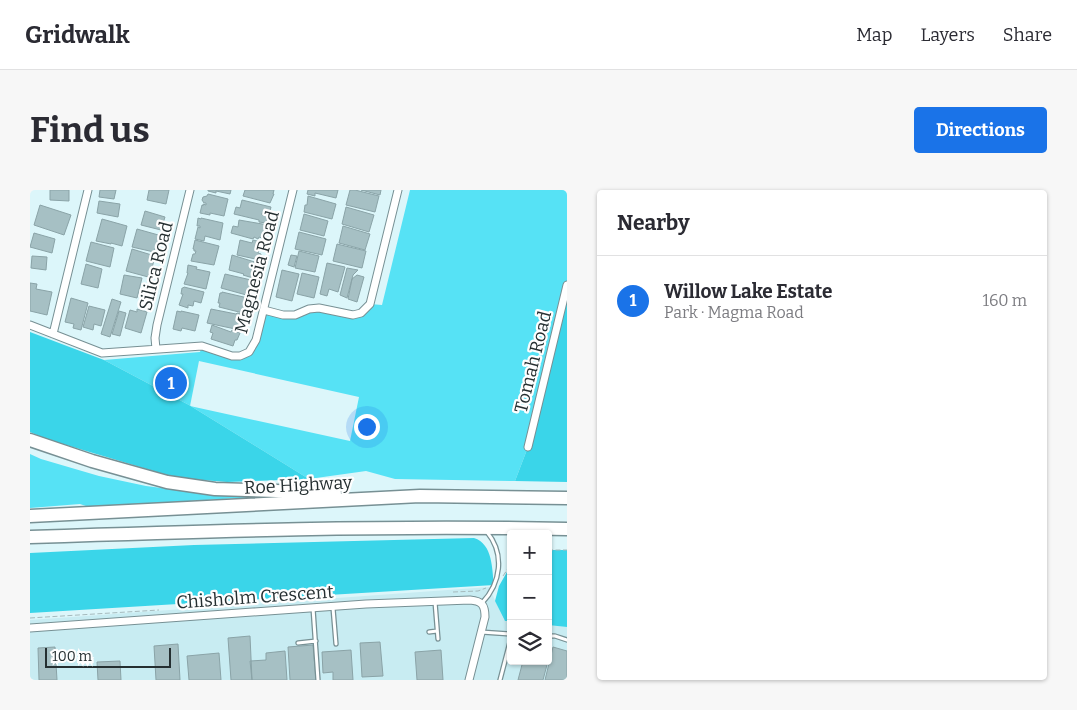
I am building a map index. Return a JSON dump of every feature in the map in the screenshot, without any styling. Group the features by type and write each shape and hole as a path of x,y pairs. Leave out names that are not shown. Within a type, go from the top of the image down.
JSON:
{"highway":[{"path":"30,440 92,461 167,482 215,488 420,496"},
{"name":"Roe Highway","path":"30,516 420,496 567,498"},
{"path":"30,537 262,530 567,529"}],"street":[{"path":"53,334 88,190"},
{"name":"Silica Road","path":"156,349 157,324 190,190"},
{"name":"Magnesia Road","path":"156,349 202,346 232,356 240,356 250,352 256,340 264,310 293,190"},
{"path":"264,310 284,315 295,315 309,309 319,308 353,315 361,313 370,304 398,190"},
{"name":"Tomah Road","path":"528,447 567,285"},
{"path":"30,325 102,353 156,349"},
{"name":"Chisholm Crescent","path":"30,628 435,601 470,600 482,604"},
{"path":"469,680 485,617 485,610 482,604"}],"lane":[{"path":"482,604 489,596 499,567 496,547 489,534 483,528"},
{"path":"435,601 438,639"},
{"path":"333,607 336,644"},
{"path":"313,608 318,680"},
{"path":"429,632 438,631"},
{"path":"482,632 507,635"},
{"path":"552,637 567,640"},
{"path":"298,643 316,641"},
{"path":"500,680 507,652"}],"path":[{"path":"552,550 567,550"}],"shaded area":[{"path":"410,190 567,190 567,285 528,447 515,481 395,479 366,471 309,479 191,406 350,441 359,397 199,361 190,406 104,360 200,352 202,346 232,356 249,352 264,310 283,315 309,309 353,315 370,304 382,305"},
{"path":"567,285 567,482 515,481 528,447"},
{"path":"30,332 104,360 189,405 309,479 227,482 177,478 46,439 30,432"},
{"path":"30,454 99,476 146,486 201,493 271,496 89,507 80,504 30,508"},
{"path":"474,538 480,541 488,551 492,565 494,585 30,613 30,553 194,545"},
{"path":"552,550 567,550 567,627 552,625"},
{"path":"507,572 507,621 505,621 495,601 499,586"},
{"path":"489,587 504,620 507,620 507,665 552,665 552,625 567,627 567,680 30,680 30,620"}],"building":[{"path":"50,190 69,190 69,201 50,200"},
{"path":"100,190 116,190 114,199 99,197"},
{"path":"149,190 169,190 166,204 147,200"},
{"path":"208,190 231,190 230,194 216,191 216,193"},
{"path":"245,190 274,190 274,194 270,203 243,196"},
{"path":"308,190 338,190 336,198 315,193 315,196 307,194"},
{"path":"350,190 379,196 375,212 346,205"},
{"path":"361,190 381,190 380,195"},
{"path":"208,194 228,199 224,216 200,213 202,205 206,205 202,200 203,197"},
{"path":"308,196 336,204 332,219 304,212"},
{"path":"242,200 271,207 269,215 262,213 262,215 268,216 266,223 234,214 236,207 240,208"},
{"path":"99,201 120,204 118,217 97,213"},
{"path":"40,205 71,215 64,235 34,225"},
{"path":"346,207 374,215 369,232 342,224"},
{"path":"145,211 165,217 161,230 141,225"},
{"path":"304,214 328,221 324,236 300,230"},
{"path":"198,218 223,223 220,240 205,236 204,241 195,239 198,227 200,228 200,226 197,226"},
{"path":"102,219 127,226 122,246 96,241"},
{"path":"239,220 268,225 266,233 264,232 262,238 254,237 253,239 231,233 233,226 238,227"},
{"path":"343,226 370,234 365,250 339,243"},
{"path":"137,229 162,236 154,252 132,247"},
{"path":"299,232 326,239 322,255 295,249"},
{"path":"34,233 55,239 52,253 30,247"},
{"path":"195,240 219,246 214,265 191,261 196,251 193,249"},
{"path":"240,240 252,243 253,240 261,242 258,253 261,254 260,260 237,255"},
{"path":"91,242 114,248 110,267 86,261"},
{"path":"337,244 366,251 362,268 333,261"},
{"path":"132,249 155,256 152,268 155,269 152,278 126,271"},
{"path":"299,251 319,256 315,272 295,268"},
{"path":"232,255 258,263 257,270 254,270 253,278 229,270"},
{"path":"291,255 297,256 294,267 288,265"},
{"path":"32,256 47,257 46,270 31,268"},
{"path":"327,263 345,267 338,292 329,289 327,296 320,294"},
{"path":"86,264 102,269 98,288 81,284"},
{"path":"188,265 210,272 206,289 184,284 188,273"},
{"path":"347,268 358,270 353,275 347,298 340,295"},
{"path":"282,270 299,274 292,301 276,297"},
{"path":"302,273 319,277 314,298 297,294"},
{"path":"225,274 251,280 250,288 252,289 250,296 221,288"},
{"path":"124,275 142,278 137,298 120,294"},
{"path":"357,275 364,277 357,302 348,299 352,279"},
{"path":"30,283 37,284 36,289 52,292 47,315 30,311"},
{"path":"182,288 204,292 201,303 194,301 193,306 188,305 188,308 179,305 183,294 181,294"},
{"path":"220,293 248,298 247,314 219,307"},
{"path":"71,298 88,303 81,330 73,328 74,324 65,322"},
{"path":"112,299 121,302 110,337 101,334"},
{"path":"89,306 105,310 101,326 94,324 93,330 83,327"},
{"path":"137,309 147,312 141,333 125,328 130,310 137,312"},
{"path":"211,309 246,315 244,324 241,323 240,330 207,323"},
{"path":"119,311 126,313 120,336 112,334"},
{"path":"177,311 199,315 195,331 182,328 181,331 173,329"},
{"path":"212,325 231,332 232,330 240,333 233,346 211,339 213,333 210,332"},
{"path":"250,636 252,680 231,680 228,638"},
{"path":"380,642 383,676 362,677 360,643"},
{"path":"178,644 180,680 156,680 154,646"},
{"path":"313,645 316,680 290,680 288,647"},
{"path":"55,647 57,680 39,680 38,648"},
{"path":"553,647 567,651 567,680 545,680 549,665 552,665"},
{"path":"351,650 353,680 333,680 333,672 323,673 322,652"},
{"path":"441,650 443,680 417,680 415,652"},
{"path":"285,651 287,680 252,680 250,661 266,660 266,653"},
{"path":"219,653 221,680 189,680 187,656"},
{"path":"120,661 121,680 98,680 97,662"},
{"path":"522,665 547,665 543,680 518,680"}],"place":[{"name":"Willow Lake Estate","path":"171,383"}]}
